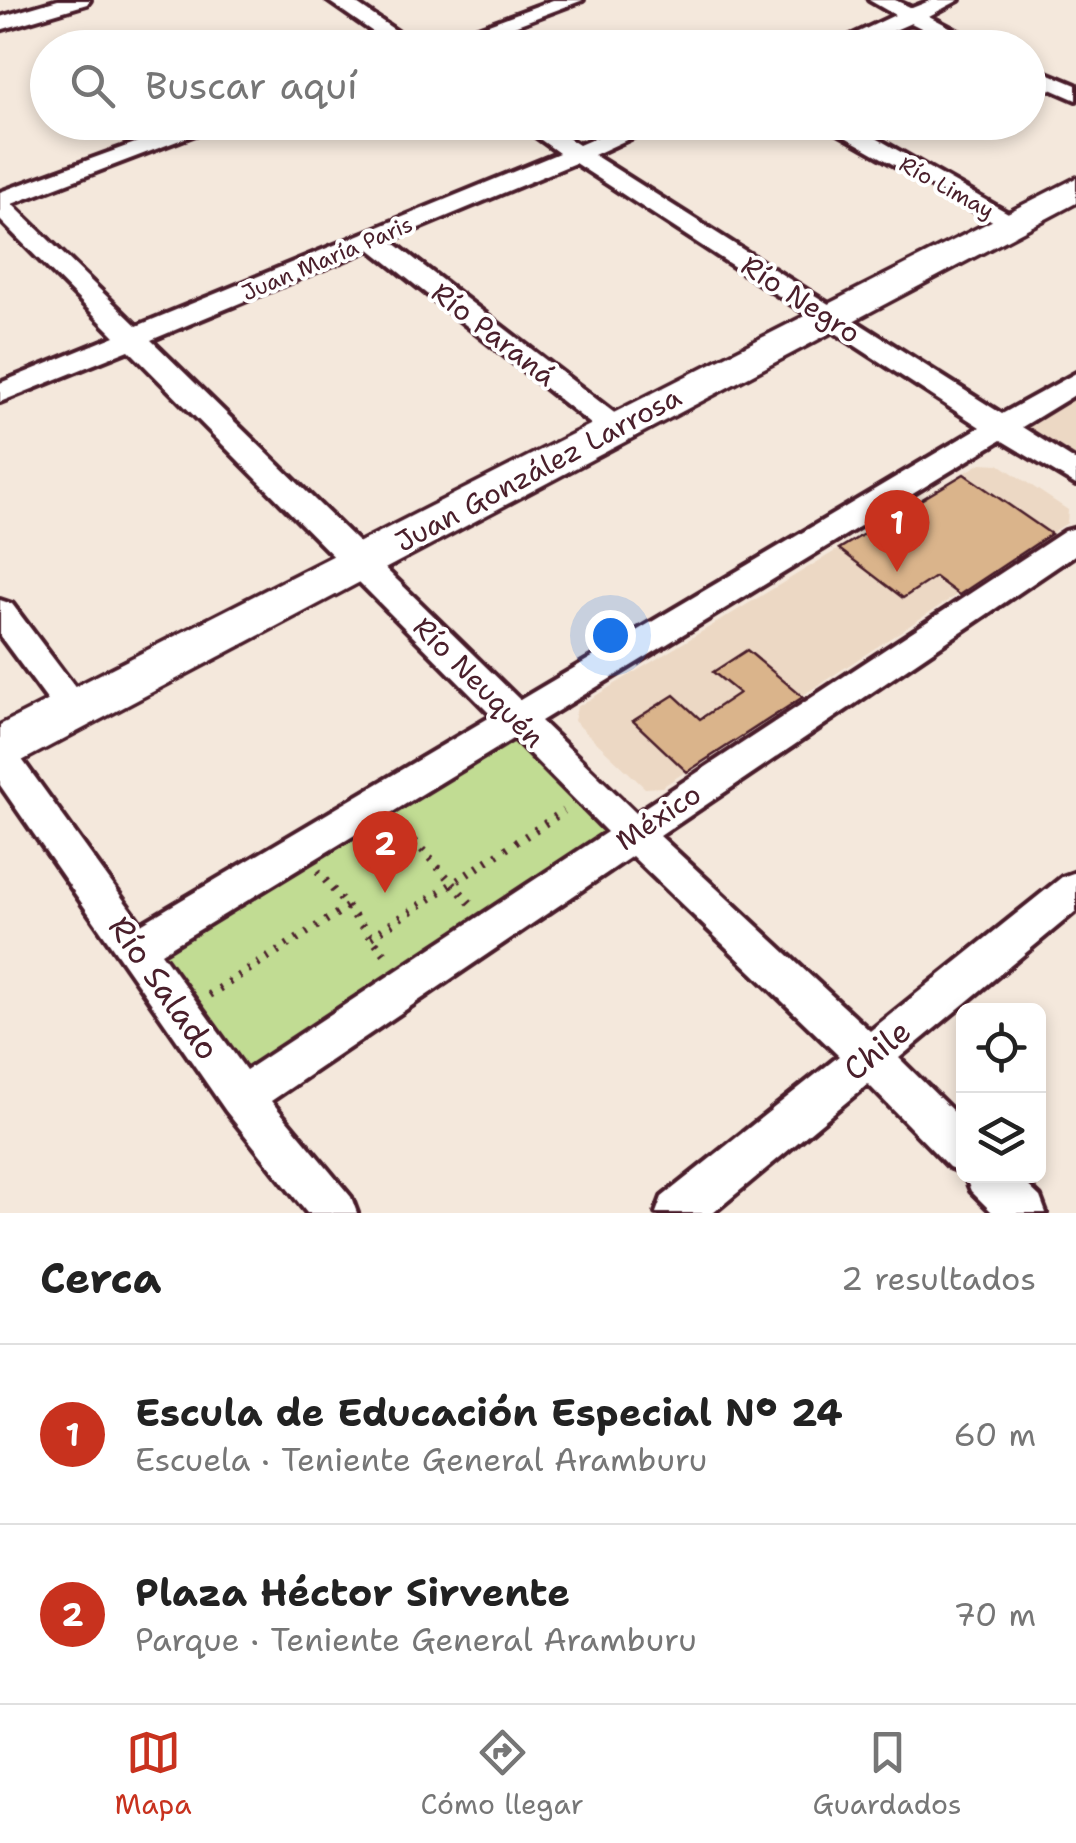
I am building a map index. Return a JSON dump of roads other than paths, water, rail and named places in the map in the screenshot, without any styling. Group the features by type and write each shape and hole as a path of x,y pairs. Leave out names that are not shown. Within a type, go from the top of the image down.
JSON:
{"street":[{"path":"0,24 80,0"},
{"path":"338,0 384,30"},
{"path":"486,30 573,0"},
{"path":"879,0 941,30"},
{"path":"878,30 949,0"},
{"path":"1046,79 1076,93"},
{"path":"0,203 168,140"},
{"name":"Río Negro","path":"555,140 1076,475"},
{"name":"Juan María Paris","path":"0,393 610,140"},
{"name":"Río Limay","path":"863,140 1012,222"},
{"name":"Juan González Larrosa","path":"0,749 1076,189"},
{"name":"Río Neuquén","path":"0,203 632,834 956,1144"},
{"name":"Río Paraná","path":"373,239 616,429"},
{"path":"136,948 1076,382"},
{"name":"México","path":"241,1097 1076,539"},
{"path":"0,612 74,711"},
{"name":"Río Salado","path":"0,757 241,1097 336,1213"},
{"name":"Chile","path":"678,1213 1076,888"},
{"path":"994,1183 1024,1213"}],"place":[{"name":"Escula de Educación Especial N° 24","path":"897,572"},
{"name":"Plaza Héctor Sirvente","path":"385,893"}]}
